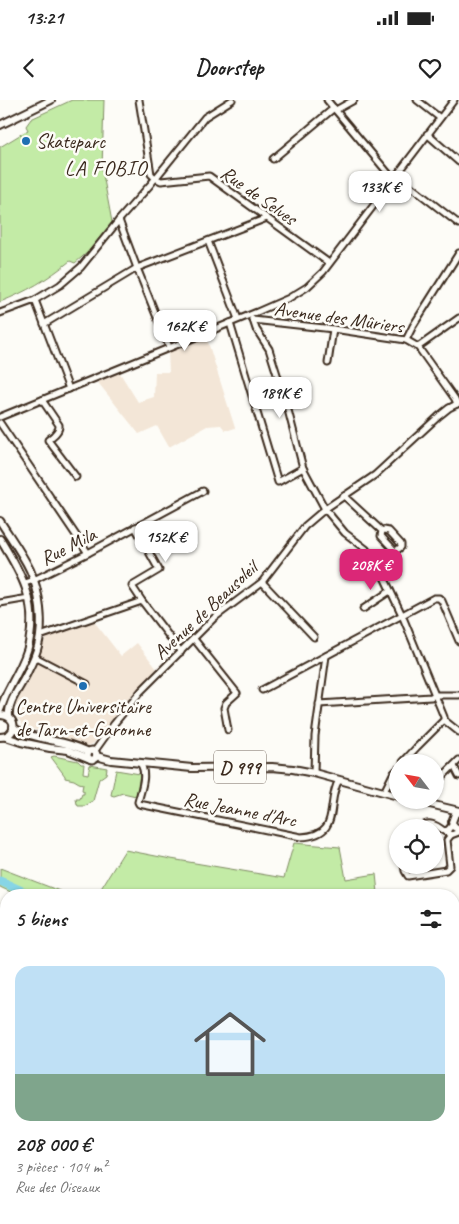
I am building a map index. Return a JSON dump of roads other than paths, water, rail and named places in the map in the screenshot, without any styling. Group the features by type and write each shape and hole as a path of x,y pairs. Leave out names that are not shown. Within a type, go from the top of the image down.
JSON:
{"main road":[{"path":"0,125 51,100"},
{"path":"0,521 30,570 34,580 42,623 34,657 9,709 9,717 13,723 11,733 3,737"},
{"path":"0,539 25,583 31,612 29,644 25,657 0,710"},
{"path":"0,715 9,717"},
{"name":"D 999","path":"13,727 24,734 57,741 112,760 192,768 272,767 293,769 389,793"},
{"name":"D 999","path":"3,737 50,748 92,754"},
{"path":"444,808 459,811"},
{"path":"439,809 447,814 454,827 459,831"},
{"path":"452,823 455,814 459,811"}],"street":[{"path":"139,100 151,174 155,178"},
{"path":"0,313 35,300 60,285 81,267 205,117 232,100"},
{"path":"328,100 395,177 459,224"},
{"path":"273,159 335,109 354,100"},
{"path":"416,100 440,118"},
{"path":"0,417 250,315 289,298 307,287 323,272 454,100"},
{"path":"427,134 459,162"},
{"name":"Rue de Selves","path":"155,178 161,181 209,176 329,264"},
{"path":"44,324 137,268 267,218"},
{"path":"119,220 169,347"},
{"path":"208,241 238,319"},
{"path":"406,340 459,253"},
{"path":"35,300 69,389"},
{"name":"Avenue des Mûriers","path":"250,315 253,320 406,340 418,347 458,403"},
{"path":"418,347 459,318"},
{"path":"253,320 270,349 288,406 303,468 324,509 345,533 366,549 383,575 402,615 444,720 459,732"},
{"path":"230,323 278,482 303,468"},
{"path":"328,363 333,329"},
{"path":"42,400 60,425 60,428 48,440 76,477"},
{"name":"Avenue de Beausoleil","path":"92,754 134,700 180,652 214,618 262,582 305,526 324,509 375,475 439,416 458,403"},
{"path":"0,423 88,553"},
{"name":"Rue Mila","path":"25,583 88,553 203,491"},
{"path":"344,496 382,531"},
{"path":"135,527 158,570 132,586 180,652"},
{"path":"262,582 314,636"},
{"path":"363,609 390,591"},
{"path":"0,603 29,598"},
{"path":"262,690 434,598 439,598 442,601 459,641"},
{"path":"40,636 142,601"},
{"path":"194,639 238,693 226,703 224,708 228,730"},
{"path":"314,773 314,736 326,656"},
{"path":"34,657 86,684"},
{"path":"319,704 431,697 435,695 459,695"},
{"path":"410,754 444,720"},
{"path":"444,775 459,760"},
{"name":"Rue Jeanne d'Arc","path":"140,763 144,776 139,804 301,837 320,833 328,824 339,780"},
{"path":"454,766 459,776"},
{"path":"384,792 389,782"},
{"path":"444,831 448,830 452,823"},
{"path":"444,831 451,835"},
{"path":"444,870 450,866 447,840 451,835 459,831"},
{"path":"406,874 408,876 421,874"}],"waterway":[{"path":"0,881 18,889"}],"place":[{"name":"Skateparc","path":"26,141"},
{"name":"Centre Universitaire de Tarn-et-Garonne","path":"83,686"}],"district":[{"name":"LA FOBIO","path":"106,168"}]}
